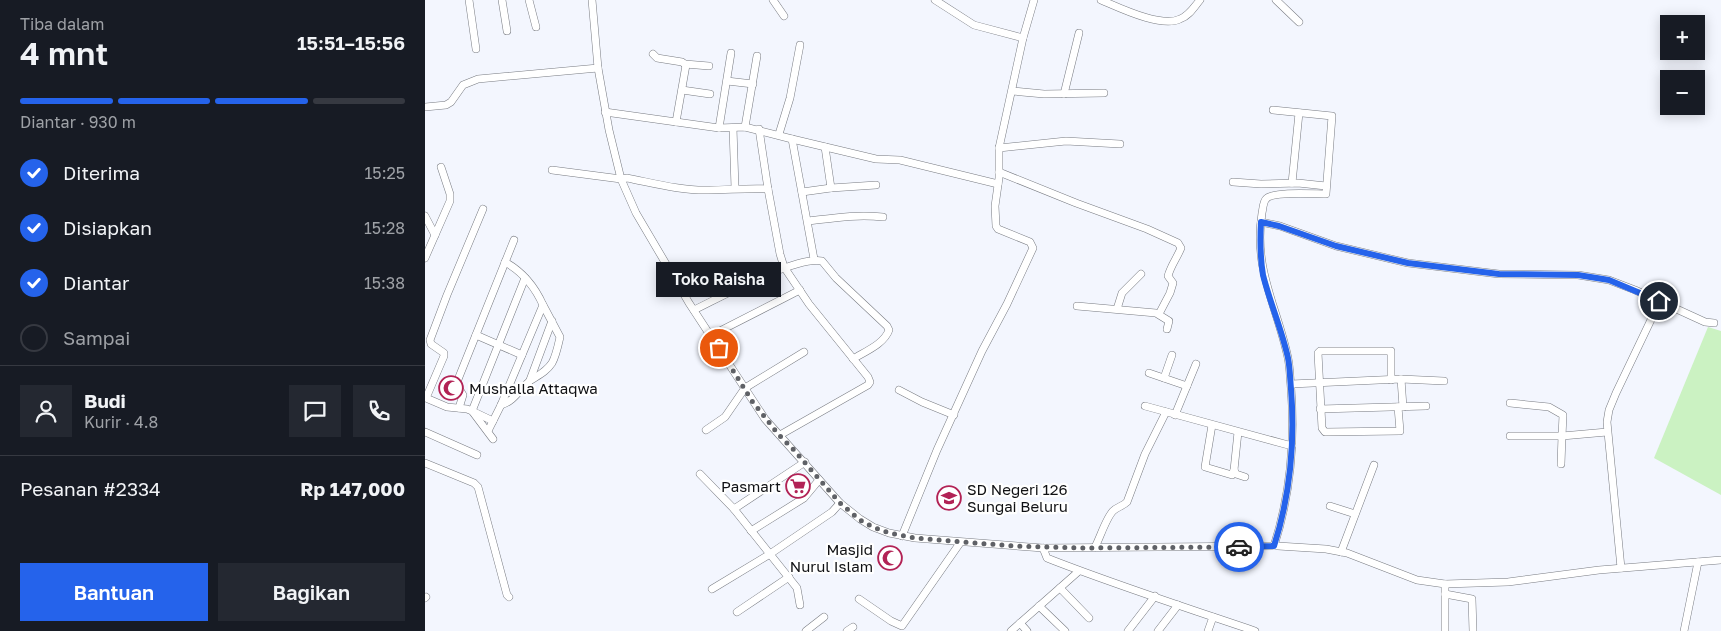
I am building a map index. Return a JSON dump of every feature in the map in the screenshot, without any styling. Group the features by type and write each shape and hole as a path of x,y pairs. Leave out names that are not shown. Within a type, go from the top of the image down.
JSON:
{"street":[{"path":"469,0 475,49"},
{"path":"502,0 507,31"},
{"path":"529,0 535,27"},
{"path":"592,0 598,68 605,112 621,179 635,213 710,336 765,419 840,503 860,520 873,527 902,536 960,543 1043,548 1279,546 1326,549 1341,552 1417,580 1445,584 1508,582 1532,577 1721,560"},
{"path":"773,0 784,16"},
{"path":"935,0 974,25 1023,38"},
{"path":"902,536 937,450 1033,248 1030,242 1000,230 996,226 995,206 999,172 999,148 1023,38 1034,0"},
{"path":"1101,0 1164,22 1181,19 1189,14 1200,0"},
{"path":"1276,0 1299,22"},
{"path":"1064,94 1079,33"},
{"path":"779,134 789,98 800,44"},
{"path":"719,128 731,53"},
{"path":"653,54 657,58 685,64 709,66"},
{"path":"745,127 757,56"},
{"path":"676,122 685,64"},
{"path":"425,107 446,105 451,102 463,85 478,79 598,68"},
{"path":"727,81 753,84"},
{"path":"682,90 710,94"},
{"path":"1012,91 1064,94 1104,93"},
{"path":"1273,110 1331,116 1326,194 1291,193 1267,198 1261,222 1260,253 1264,276 1289,360 1294,420 1289,476 1279,529 1279,546"},
{"path":"605,112 719,128 745,127 759,129 876,159 901,160 997,184"},
{"path":"1292,183 1299,113"},
{"path":"733,128 735,188"},
{"path":"759,129 780,254 785,267 800,290 868,376 870,382 868,386 779,435"},
{"path":"792,139 814,259"},
{"path":"999,148 1066,141 1120,144"},
{"path":"825,147 831,188"},
{"path":"425,258 450,202 450,194 441,167"},
{"path":"552,170 621,179 627,178 693,189 768,188"},
{"path":"999,172 1147,229 1178,243 1181,248 1177,258 1170,267 1168,276 1173,283 1159,314"},
{"path":"1233,182 1261,184 1292,183 1326,186"},
{"path":"803,192 876,185"},
{"path":"483,209 430,340 431,344 444,356 425,399 447,407 472,411 493,422"},
{"path":"425,216 435,235"},
{"path":"808,221 843,216 883,217"},
{"path":"1261,222 1279,226 1336,246 1408,263 1499,274 1578,275 1609,280 1705,322 1714,323"},
{"path":"459,408 463,394 457,382 514,240"},
{"path":"694,310 785,267 814,259 823,262 836,278 889,330 882,341 853,359"},
{"path":"501,405 508,402 531,380 539,376 552,362 560,337 532,285 521,272 505,262"},
{"path":"1117,309 1122,293 1141,274"},
{"path":"472,411 525,278"},
{"path":"710,336 800,290"},
{"path":"1621,568 1607,422 1609,410 1616,393 1659,301"},
{"path":"488,431 501,405 543,305"},
{"path":"1077,306 1159,314 1169,321 1167,329"},
{"path":"531,380 552,321"},
{"path":"476,335 522,355"},
{"path":"1391,380 1391,351 1320,351 1318,353 1321,428 1325,432 1400,431 1401,379"},
{"path":"706,430 725,417 745,388 804,352"},
{"path":"1164,378 1172,355"},
{"path":"1175,414 1196,364"},
{"path":"1149,373 1187,386"},
{"path":"1291,384 1401,379 1444,380"},
{"path":"899,390 954,415"},
{"path":"1510,403 1549,407 1563,415 1561,464"},
{"path":"1145,406 1292,446"},
{"path":"1320,410 1426,406"},
{"path":"472,411 493,439"},
{"path":"1095,547 1110,515 1114,510 1122,507 1127,502 1145,454 1166,412"},
{"path":"1212,425 1205,467 1231,475 1234,470 1238,432"},
{"path":"425,432 477,455"},
{"path":"1510,436 1562,436 1607,432"},
{"path":"735,509 805,462"},
{"path":"425,463 474,483 478,488 509,597"},
{"path":"1341,552 1374,464"},
{"path":"1234,470 1236,474 1245,477"},
{"path":"700,474 735,509 789,577 799,592 800,605"},
{"path":"751,531 804,498 819,480"},
{"path":"712,589 770,554 832,512 840,503"},
{"path":"1330,506 1355,514"},
{"path":"859,599 900,629 960,543"},
{"path":"1043,548 1047,558 1079,571 1255,631"},
{"path":"1684,631 1698,562"},
{"path":"1011,631 1079,571"},
{"path":"737,612 789,577"},
{"path":"1445,584 1445,631"},
{"path":"1060,588 1089,618"},
{"path":"1445,594 1471,600 1473,631"},
{"path":"1128,631 1155,596"},
{"path":"1158,631 1179,605"},
{"path":"1039,606 1065,631"},
{"path":"806,631 824,617"},
{"path":"1208,631 1213,617"},
{"path":"1020,623 1027,631"}],"green space":[{"path":"1708,327 1721,331 1721,495 1654,458"}],"way so far":[{"path":"719,348 765,419 830,493 847,510 873,527 902,536 938,541 1043,548 1239,547"}],"place":[{"name":"Toko Raisha","path":"719,348"},
{"name":"Mushalla Attaqwa","path":"451,388"},
{"name":"Pasmart","path":"798,486"},
{"name":"SD Negeri 126 Sungai Beluru","path":"949,498"},
{"name":"Masjid Nurul Islam","path":"890,558"}],"route":[{"path":"1239,547 1274,546 1289,476 1294,420 1289,360 1264,276 1260,253 1261,222 1279,226 1336,246 1408,263 1499,274 1578,275 1609,280 1659,301"}]}
